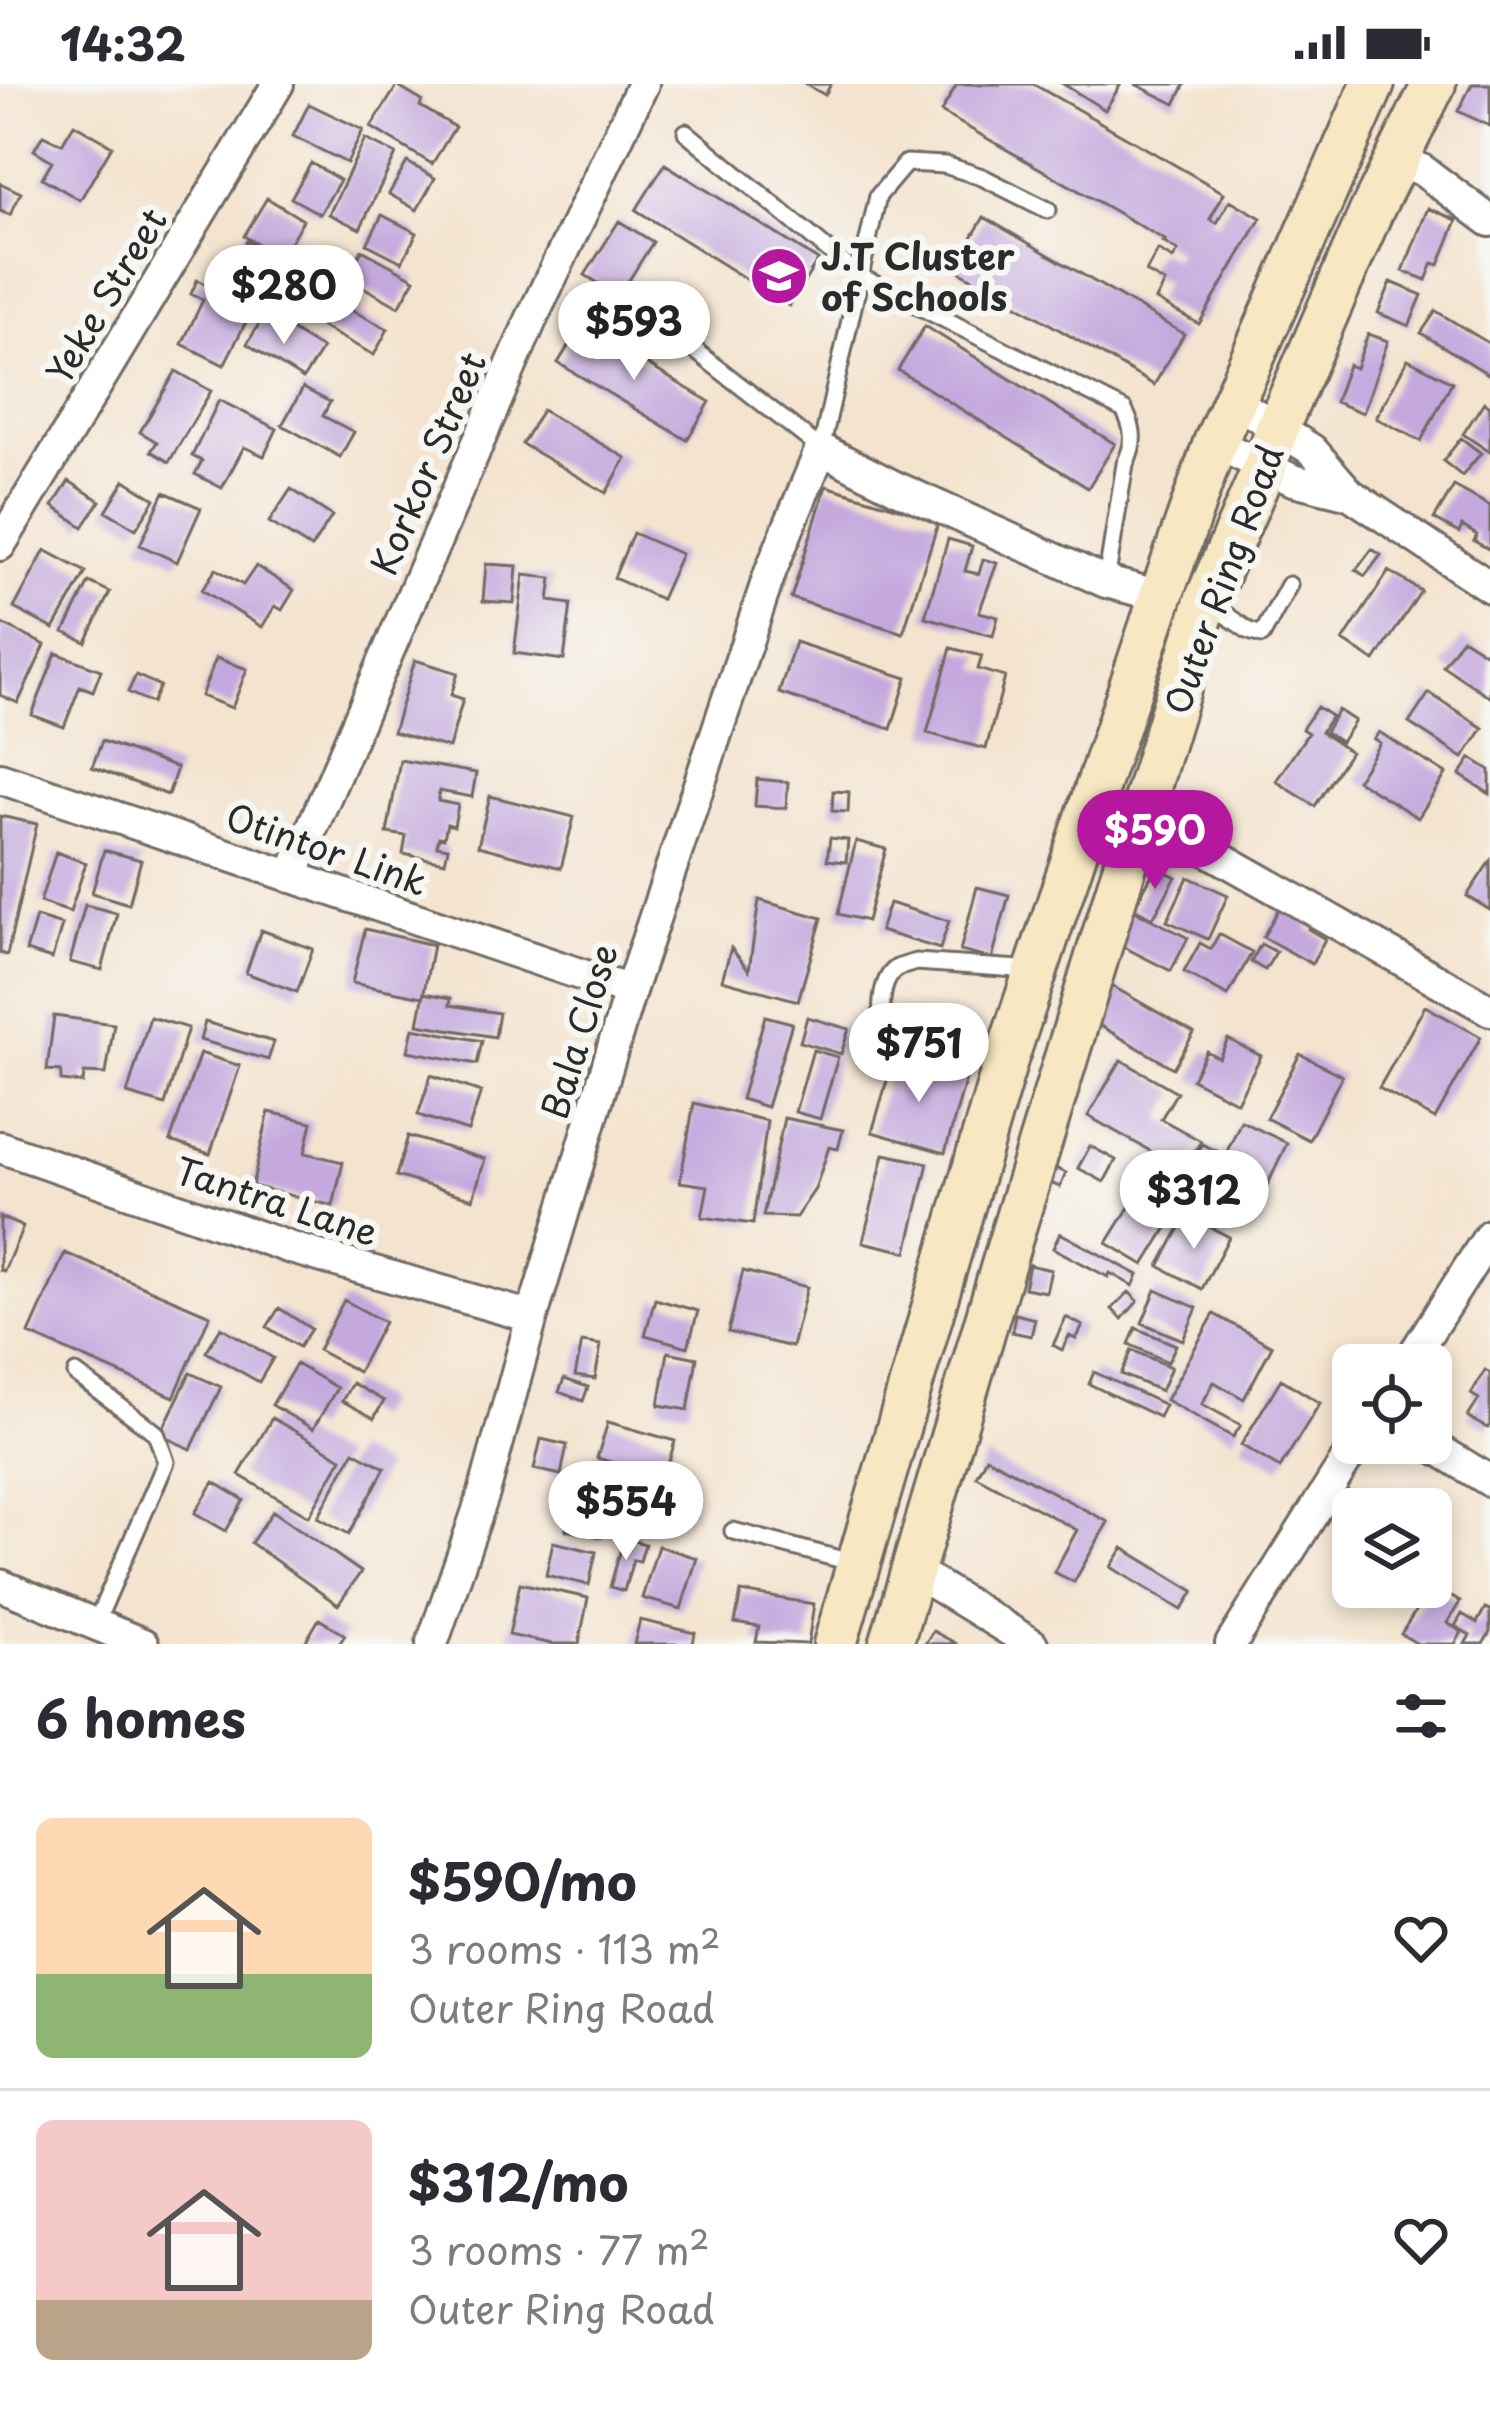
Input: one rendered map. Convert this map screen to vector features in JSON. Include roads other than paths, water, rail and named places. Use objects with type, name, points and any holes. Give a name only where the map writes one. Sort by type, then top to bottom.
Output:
[{"type":"main road","name":"Outer Ring Road","points":[[835,1644],[1006,1060],[1161,596],[1215,443],[1373,84]]},
{"type":"main road","name":"Outer Ring Road","points":[[890,1644],[1206,601],[1395,161],[1434,84]]},
{"type":"street","name":"Yeke Street","points":[[0,545],[278,84]]},
{"type":"street","name":"Korkor Street","points":[[291,877],[531,320],[643,84]]},
{"type":"street","points":[[1395,161],[1422,170],[1490,220]]},
{"type":"street","points":[[1234,401],[1293,481],[1350,494],[1490,587]]},
{"type":"street","points":[[1215,443],[1271,446]]},
{"type":"street","points":[[821,449],[1106,582],[1161,596]]},
{"type":"street","name":"Bala Close","points":[[431,1644],[484,1493],[630,991],[771,570],[821,449]]},
{"type":"street","name":"Otintor Link","points":[[0,778],[630,991]]},
{"type":"street","points":[[1142,813],[1490,1010]]},
{"type":"street","name":"Tantra Lane","points":[[0,1148],[291,1248],[532,1318]]},
{"type":"street","points":[[1420,1344],[1490,1235]]},
{"type":"street","points":[[1452,1458],[1490,1481]]},
{"type":"street","points":[[1231,1644],[1344,1464]]},
{"type":"street","points":[[911,1570],[1032,1644]]},
{"type":"street","points":[[0,1585],[143,1644]]},
{"type":"lane","points":[[686,132],[859,276],[1124,410],[1133,428],[1133,447],[1125,464],[1106,582]]},
{"type":"lane","points":[[640,307],[821,449],[878,196],[906,163],[963,171],[1048,210]]},
{"type":"lane","points":[[1206,601],[1262,635],[1289,585]]},
{"type":"lane","points":[[1006,1060],[889,1041],[880,1017],[887,979],[897,968],[916,962],[1036,970]]},
{"type":"lane","points":[[76,1374],[156,1433],[166,1462],[95,1624]]},
{"type":"lane","points":[[733,1531],[859,1565]]},
{"type":"place","name":"J.T Cluster of Schools","points":[[779,276]]}]
